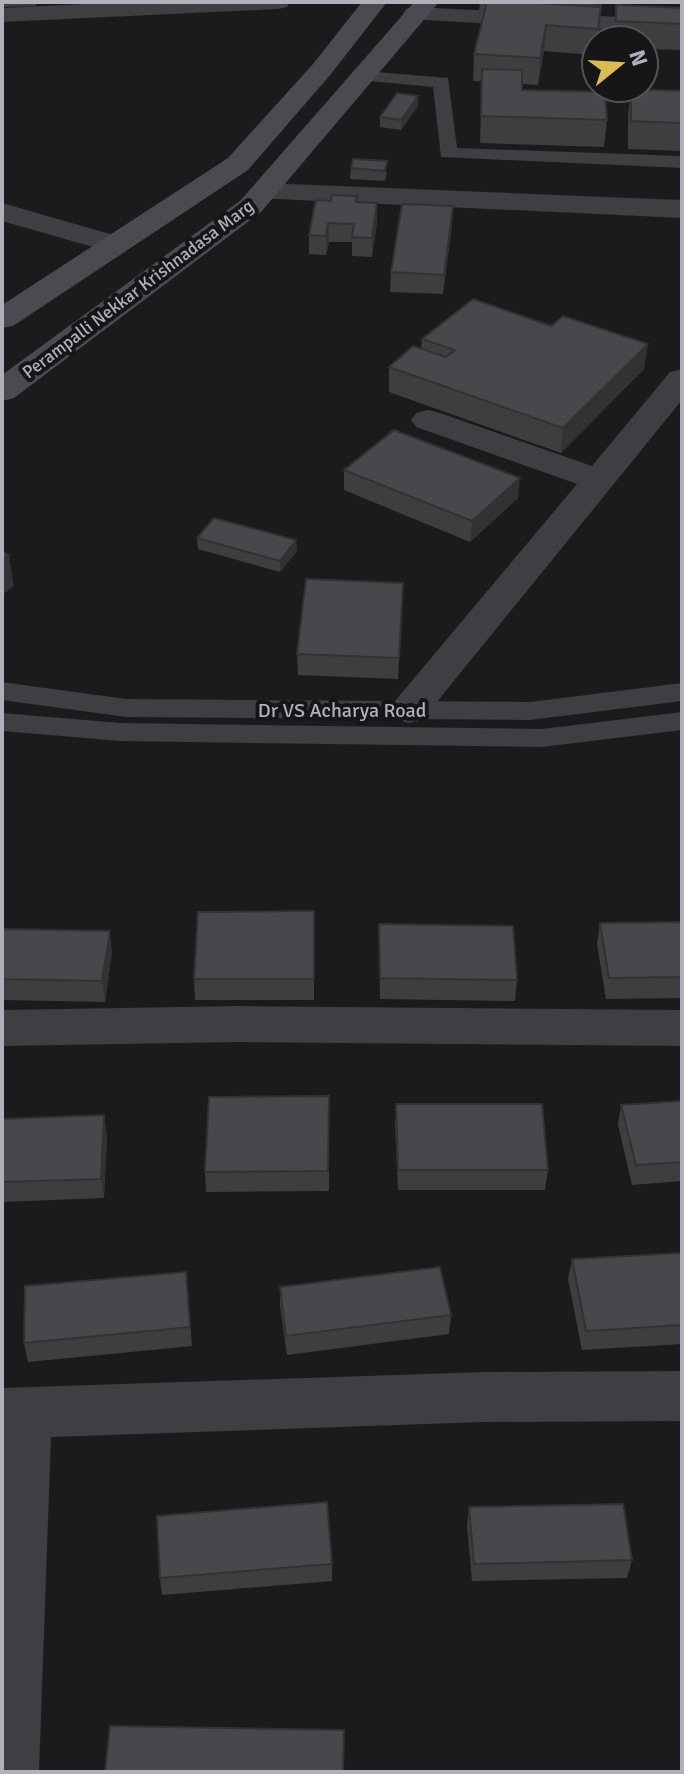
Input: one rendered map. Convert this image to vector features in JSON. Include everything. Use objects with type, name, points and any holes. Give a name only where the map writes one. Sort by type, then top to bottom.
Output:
[{"type":"main road","points":[[2,319],[238,164],[322,69],[375,2]]},
{"type":"main road","name":"Perampalli Nekkar Krishnadasa Marg","points":[[2,391],[251,206],[421,8]]},
{"type":"street","points":[[2,15],[278,2]]},
{"type":"street","points":[[421,8],[682,27]]},
{"type":"street","points":[[265,192],[682,209]]},
{"type":"street","points":[[2,212],[114,244]]},
{"type":"street","points":[[409,710],[682,379]]},
{"type":"street","points":[[428,420],[599,480]]},
{"type":"street","points":[[2,1028],[239,1024],[682,1028]]},
{"type":"street","points":[[7,1772],[13,1413],[484,1397],[682,1396]]},
{"type":"lane","points":[[364,76],[442,82],[448,153],[682,162]]},
{"type":"lane","name":"Dr VS Acharya Road","points":[[2,691],[126,708],[530,711],[682,692]]},
{"type":"lane","name":"Dr VS Acharya Road","points":[[2,722],[121,732],[542,738],[682,721]]},
{"type":"building","points":[[487,2],[601,7],[599,24],[580,24],[580,28],[546,25],[540,58],[474,54]]},
{"type":"building","points":[[616,5],[682,8],[682,24],[616,21]]},
{"type":"building","points":[[482,69],[522,70],[522,90],[580,91],[580,104],[606,104],[607,120],[481,116]]},
{"type":"building","points":[[660,90],[682,91],[682,123],[631,121],[631,104],[660,104]]},
{"type":"building","points":[[397,93],[418,96],[401,120],[380,117]]},
{"type":"building","points":[[353,159],[387,161],[385,171],[351,168]]},
{"type":"building","points":[[332,195],[357,196],[356,202],[377,203],[372,238],[352,237],[354,224],[328,223],[326,236],[309,235],[316,200],[331,201]]},
{"type":"building","points":[[402,204],[453,206],[444,275],[391,272]]},
{"type":"building","points":[[473,299],[551,326],[563,316],[648,344],[563,428],[389,367],[413,346],[446,357],[455,350],[422,339]]},
{"type":"building","points":[[394,430],[520,478],[472,521],[344,470]]},
{"type":"building","points":[[214,518],[296,540],[280,561],[197,538]]},
{"type":"building","points":[[306,579],[403,583],[399,658],[297,654]]},
{"type":"building","points":[[314,911],[314,979],[194,979],[198,912]]},
{"type":"building","points":[[682,922],[682,977],[609,978],[600,923]]},
{"type":"building","points":[[379,924],[513,926],[517,980],[380,978]]},
{"type":"building","points":[[2,929],[110,931],[102,981],[2,979]]},
{"type":"building","points":[[329,1096],[328,1171],[205,1172],[209,1097]]},
{"type":"building","points":[[682,1101],[682,1162],[636,1165],[621,1105]]},
{"type":"building","points":[[396,1104],[542,1104],[548,1170],[398,1170]]},
{"type":"building","points":[[104,1115],[101,1179],[2,1182],[2,1119]]},
{"type":"building","points":[[682,1253],[682,1325],[586,1331],[572,1259]]},
{"type":"building","points":[[440,1267],[451,1315],[286,1336],[280,1287]]},
{"type":"building","points":[[186,1272],[190,1327],[24,1343],[25,1286]]},
{"type":"building","points":[[327,1502],[332,1564],[160,1578],[157,1516]]},
{"type":"building","points":[[623,1504],[632,1560],[474,1564],[469,1507]]},
{"type":"building","points":[[110,1726],[344,1730],[343,1772],[105,1772]]}]
